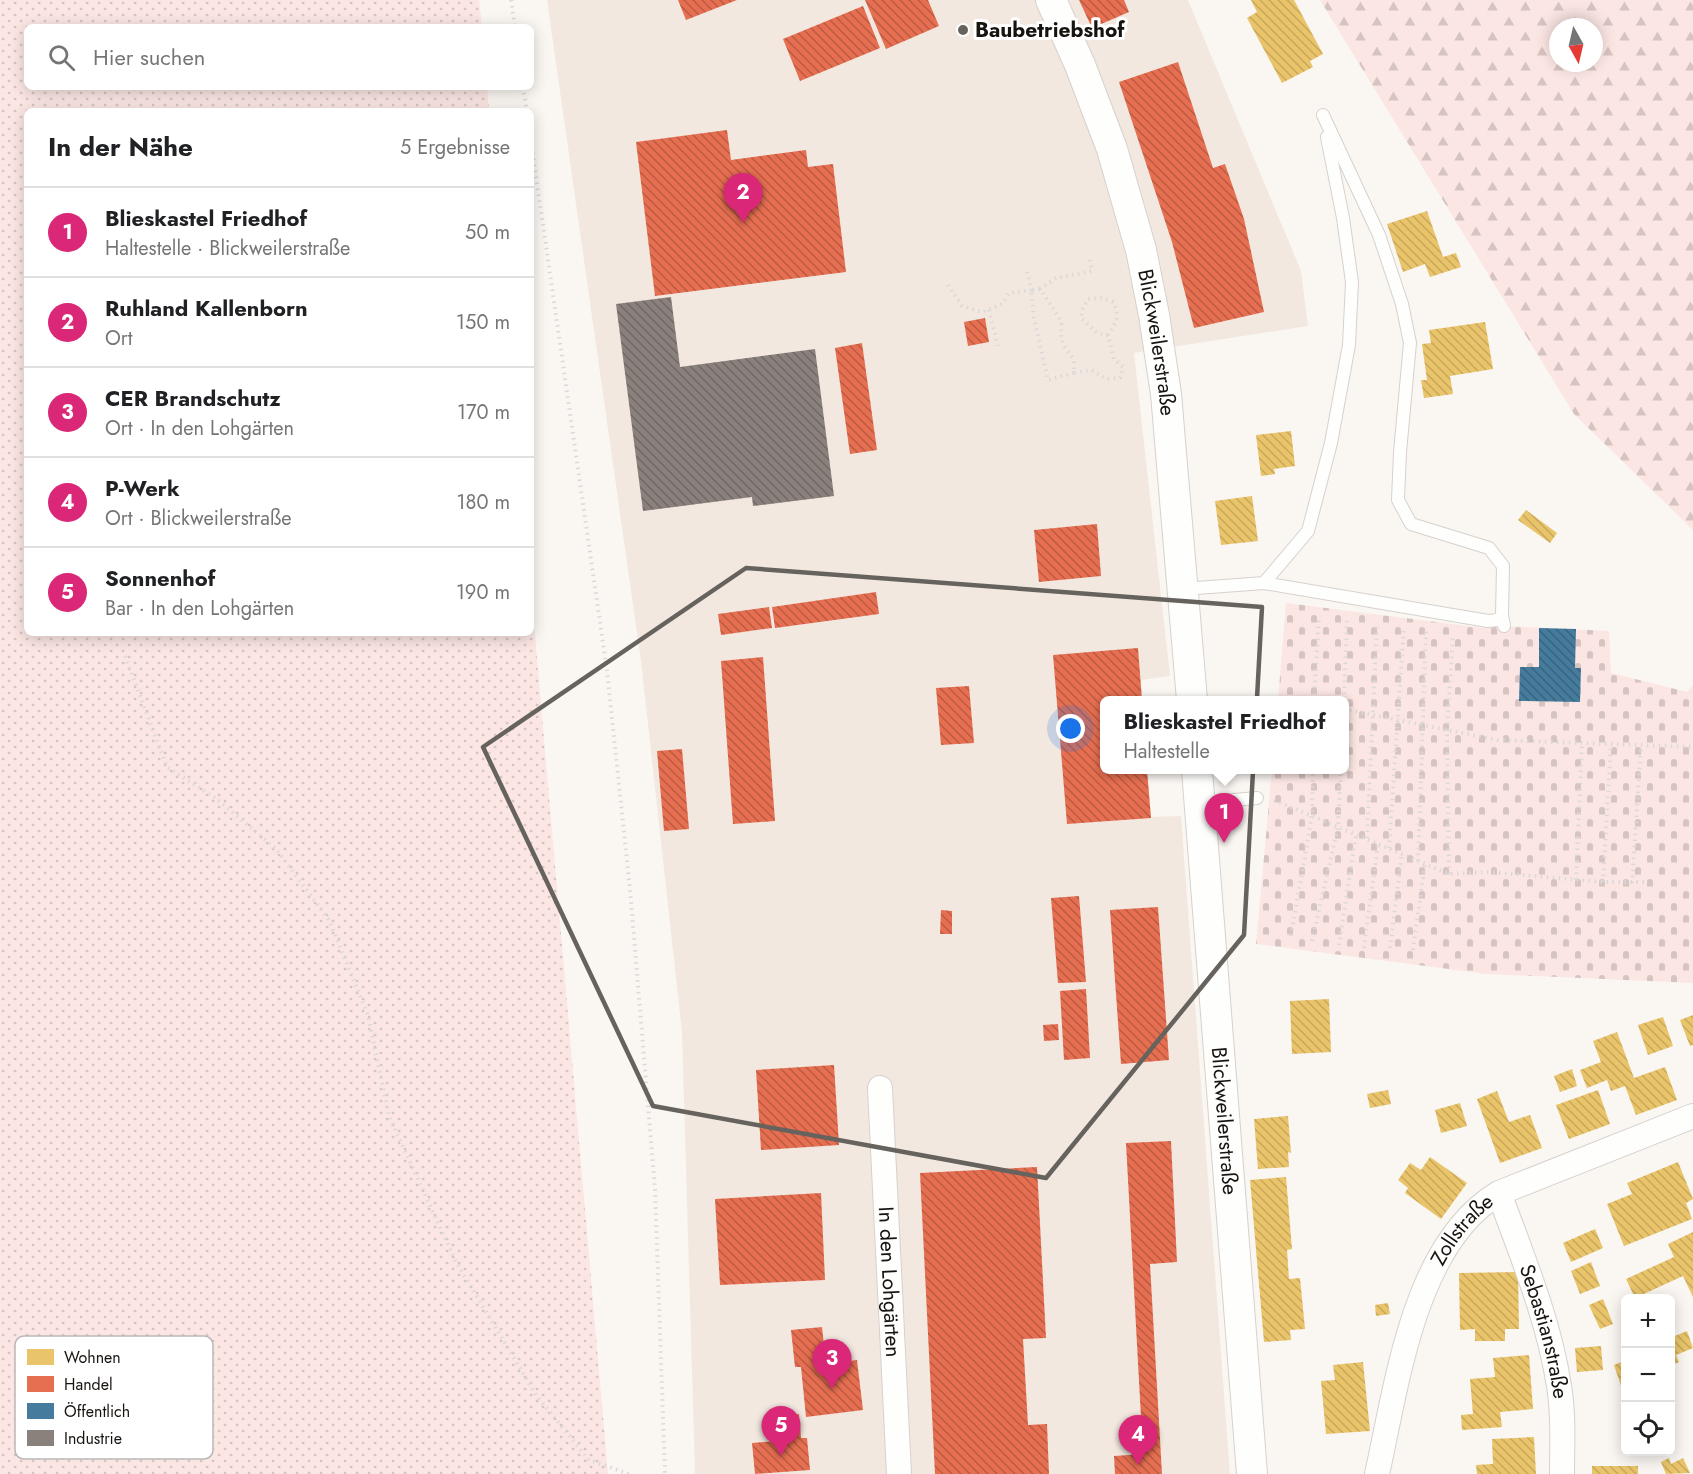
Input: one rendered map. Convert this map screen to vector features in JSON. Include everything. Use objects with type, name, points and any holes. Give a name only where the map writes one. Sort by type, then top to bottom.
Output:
[{"type":"street","name":"Blickweilerstraße","points":[[1051,0],[1080,64],[1112,149],[1141,250],[1166,394],[1192,696]]},
{"type":"street","name":"Blickweilerstraße","points":[[1197,774],[1252,1474]]},
{"type":"street","name":"In den Lohgärten","points":[[880,1088],[899,1474]]},
{"type":"street","name":"Zollstraße","points":[[1377,1474],[1416,1308],[1436,1266],[1467,1218],[1483,1203],[1499,1193],[1693,1116]]},
{"type":"street","name":"Sebastianstraße","points":[[1499,1193],[1543,1316],[1553,1355],[1560,1389],[1562,1474]]},
{"type":"lane","points":[[1183,589],[1264,583],[1488,621],[1503,621],[1503,566],[1488,548],[1411,524],[1398,500],[1410,344],[1402,304],[1379,235],[1323,116],[1343,218],[1352,282],[1349,345],[1331,443],[1308,531],[1264,583]]},
{"type":"lane","points":[[1200,803],[1264,798]]},
{"type":"path","points":[[511,0],[515,24]]},
{"type":"path","points":[[524,90],[526,108]]},
{"type":"path","points":[[534,162],[607,671],[630,889],[655,1189],[665,1474]]},
{"type":"path","points":[[948,285],[962,306],[982,312],[1002,304],[1009,293],[1040,289],[1056,278],[1092,271],[1090,260]]},
{"type":"path","points":[[1027,271],[1034,318],[1048,380],[1091,370],[1107,379],[1120,378],[1123,367],[1114,359],[1108,335],[1116,321],[1117,310],[1113,302],[1101,298],[1088,299],[1081,318],[1096,333],[1108,335]]},
{"type":"path","points":[[1040,289],[1045,292],[1052,310],[1062,322],[1060,334],[1065,349],[1074,359],[1074,373]]},
{"type":"path","points":[[988,310],[998,346]]},
{"type":"path","points":[[1314,696],[1319,616]]},
{"type":"path","points":[[1344,696],[1347,621]]},
{"type":"path","points":[[1366,838],[1377,624]]},
{"type":"path","points":[[1389,848],[1404,626]]},
{"type":"path","points":[[1418,861],[1426,629]]},
{"type":"path","points":[[1449,874],[1448,730],[1453,634]]},
{"type":"path","points":[[125,656],[167,767],[217,799],[276,849],[329,920],[368,1015],[389,1116],[455,1260],[536,1395],[589,1460],[629,1474]]},
{"type":"path","points":[[1349,711],[1497,740],[1693,747]]},
{"type":"path","points":[[1576,880],[1582,743]]},
{"type":"path","points":[[1603,882],[1611,744]]},
{"type":"path","points":[[1632,883],[1641,746]]},
{"type":"path","points":[[1290,936],[1312,815],[1313,774]]},
{"type":"path","points":[[1312,941],[1338,827],[1341,774]]},
{"type":"path","points":[[1264,798],[1312,815],[1449,874],[1489,872],[1603,882],[1648,882]]},
{"type":"path","points":[[1339,945],[1356,834]]},
{"type":"path","points":[[1364,948],[1378,844]]},
{"type":"path","points":[[1390,948],[1402,854]]},
{"type":"path","points":[[1413,950],[1425,863]]},
{"type":"highlighted area","points":[[746,568],[1262,607],[1244,935],[1046,1178],[653,1106],[483,747]]},
{"type":"shaded area","points":[[547,0],[1188,0],[1301,271],[1308,326],[1134,353],[1170,676],[1141,680],[1142,696],[1100,696],[1100,774],[1147,774],[1151,817],[1181,816],[1230,1474],[695,1474],[682,1032],[641,661]]},
{"type":"green space","points":[[0,0],[479,0],[482,24],[24,24],[24,90],[487,90],[489,108],[24,108],[24,636],[534,636],[534,624],[608,1474],[0,1474]]},
{"type":"green space","points":[[1320,0],[1693,0],[1693,530],[1574,414]]},
{"type":"green space","points":[[1286,603],[1484,628],[1504,626],[1609,631],[1611,673],[1687,692],[1693,685],[1693,983],[1487,974],[1256,944],[1272,774],[1349,774],[1349,696],[1278,696]]},
{"type":"building: Wohnen","points":[[1251,0],[1294,0],[1323,54],[1310,61],[1313,67],[1282,83],[1247,18],[1257,12]]},
{"type":"building: Wohnen","points":[[1427,211],[1443,257],[1456,253],[1461,267],[1430,277],[1425,264],[1403,272],[1387,224]]},
{"type":"building: Wohnen","points":[[1485,322],[1493,369],[1450,376],[1453,394],[1424,398],[1421,380],[1427,380],[1422,344],[1431,343],[1429,330]]},
{"type":"building: Wohnen","points":[[1291,431],[1295,466],[1274,469],[1275,474],[1261,476],[1256,435]]},
{"type":"building: Wohnen","points":[[1252,496],[1258,541],[1221,545],[1215,501]]},
{"type":"building: Wohnen","points":[[1526,510],[1557,533],[1550,543],[1518,520]]},
{"type":"building: Wohnen","points":[[1329,999],[1331,1052],[1292,1054],[1290,1001]]},
{"type":"building: Wohnen","points":[[1693,1015],[1693,1045],[1690,1046],[1680,1020]]},
{"type":"building: Wohnen","points":[[1663,1017],[1673,1046],[1648,1055],[1638,1025]]},
{"type":"building: Wohnen","points":[[1617,1032],[1634,1078],[1665,1067],[1677,1100],[1636,1115],[1625,1086],[1611,1091],[1607,1080],[1587,1088],[1580,1070],[1601,1062],[1593,1041]]},
{"type":"building: Wohnen","points":[[1572,1069],[1577,1086],[1560,1092],[1554,1076]]},
{"type":"building: Wohnen","points":[[1388,1090],[1391,1104],[1370,1108],[1367,1094]]},
{"type":"building: Wohnen","points":[[1598,1090],[1610,1124],[1569,1139],[1556,1105]]},
{"type":"building: Wohnen","points":[[1497,1091],[1509,1122],[1530,1115],[1542,1148],[1500,1163],[1477,1099]]},
{"type":"building: Wohnen","points":[[1460,1103],[1467,1126],[1441,1133],[1435,1110]]},
{"type":"building: Wohnen","points":[[1288,1116],[1291,1153],[1288,1152],[1289,1167],[1258,1169],[1254,1119]]},
{"type":"building: Wohnen","points":[[1430,1157],[1467,1183],[1441,1219],[1405,1193],[1408,1188],[1398,1180],[1410,1163],[1421,1170]]},
{"type":"building: Wohnen","points":[[1678,1162],[1693,1199],[1686,1203],[1692,1219],[1624,1246],[1607,1204],[1632,1194],[1627,1183]]},
{"type":"building: Wohnen","points":[[1286,1177],[1292,1249],[1287,1250],[1289,1279],[1300,1278],[1305,1329],[1290,1330],[1291,1340],[1264,1342],[1250,1180]]},
{"type":"building: Wohnen","points":[[1595,1229],[1603,1248],[1571,1262],[1563,1243]]},
{"type":"building: Wohnen","points":[[1693,1232],[1693,1297],[1683,1276],[1644,1294],[1633,1294],[1626,1279],[1674,1257],[1668,1244]]},
{"type":"building: Wohnen","points":[[1591,1262],[1600,1286],[1580,1294],[1571,1271]]},
{"type":"building: Wohnen","points":[[1518,1272],[1519,1329],[1505,1329],[1505,1341],[1475,1341],[1475,1329],[1460,1330],[1459,1273]]},
{"type":"building: Wohnen","points":[[1603,1299],[1613,1324],[1600,1329],[1589,1305]]},
{"type":"building: Wohnen","points":[[1388,1303],[1390,1314],[1376,1316],[1375,1305]]},
{"type":"building: Wohnen","points":[[1687,1331],[1693,1348],[1676,1355],[1679,1362],[1675,1364],[1675,1348],[1675,1336]]},
{"type":"building: Wohnen","points":[[1601,1346],[1603,1370],[1577,1372],[1575,1348]]},
{"type":"building: Wohnen","points":[[1529,1355],[1533,1409],[1500,1412],[1502,1427],[1462,1430],[1461,1415],[1473,1414],[1470,1379],[1495,1377],[1493,1358]]},
{"type":"building: Wohnen","points":[[1363,1362],[1370,1431],[1326,1434],[1321,1381],[1335,1380],[1333,1365]]},
{"type":"building: Wohnen","points":[[1621,1362],[1621,1386],[1614,1365]]},
{"type":"building: Wohnen","points":[[1534,1437],[1536,1474],[1477,1474],[1476,1465],[1493,1464],[1492,1439]]},
{"type":"building: Wohnen","points":[[1669,1458],[1671,1464],[1683,1458],[1690,1473],[1666,1474],[1661,1462]]},
{"type":"building: Wohnen","points":[[1592,1466],[1638,1466],[1638,1474],[1592,1474]]},
{"type":"building: Handel","points":[[678,0],[737,0],[686,20]]},
{"type":"building: Handel","points":[[865,0],[928,0],[939,26],[886,49]]},
{"type":"building: Handel","points":[[1079,0],[1124,0],[1129,12],[1092,28]]},
{"type":"building: Handel","points":[[863,6],[880,48],[800,81],[783,39]]},
{"type":"building: Handel","points":[[1178,62],[1213,168],[1225,164],[1244,219],[1264,312],[1194,328],[1172,242],[1119,82]]},
{"type":"building: Handel","points":[[727,130],[731,160],[806,150],[808,167],[833,164],[846,272],[655,296],[636,142]]},
{"type":"building: Handel","points":[[985,318],[989,342],[968,346],[964,322]]},
{"type":"building: Handel","points":[[862,343],[877,450],[850,454],[835,348]]},
{"type":"building: Handel","points":[[1097,524],[1101,576],[1039,582],[1034,530]]},
{"type":"building: Handel","points":[[876,592],[879,614],[775,628],[772,607]]},
{"type":"building: Handel","points":[[769,607],[772,628],[721,635],[718,614]]},
{"type":"building: Handel","points":[[1138,648],[1142,696],[1100,696],[1100,774],[1147,774],[1151,818],[1067,824],[1053,655]]},
{"type":"building: Handel","points":[[763,657],[775,821],[733,824],[721,661]]},
{"type":"building: Handel","points":[[969,686],[974,743],[941,745],[936,688]]},
{"type":"building: Handel","points":[[682,749],[689,829],[664,831],[657,751]]},
{"type":"building: Handel","points":[[1079,896],[1086,982],[1058,983],[1051,898]]},
{"type":"building: Handel","points":[[1158,907],[1169,1060],[1121,1064],[1110,910]]},
{"type":"building: Handel","points":[[941,910],[952,911],[952,934],[940,934]]},
{"type":"building: Handel","points":[[1086,989],[1090,1058],[1064,1060],[1060,991]]},
{"type":"building: Handel","points":[[1058,1024],[1059,1040],[1044,1041],[1043,1025]]},
{"type":"building: Handel","points":[[834,1065],[839,1145],[761,1150],[756,1070]]},
{"type":"building: Handel","points":[[1171,1141],[1177,1262],[1150,1264],[1162,1474],[1115,1474],[1114,1456],[1143,1454],[1126,1143]]},
{"type":"building: Handel","points":[[1037,1167],[1046,1338],[1023,1339],[1028,1425],[1047,1424],[1049,1474],[935,1474],[920,1173]]},
{"type":"building: Handel","points":[[821,1193],[825,1280],[720,1285],[715,1199]]},
{"type":"building: Handel","points":[[822,1327],[826,1364],[857,1360],[863,1410],[806,1417],[801,1367],[795,1367],[791,1330]]},
{"type":"building: Handel","points":[[799,1414],[801,1438],[807,1438],[810,1470],[755,1474],[752,1443],[775,1441],[773,1417]]},
{"type":"building: Öffentlich","points":[[1539,628],[1576,629],[1575,668],[1581,668],[1580,702],[1519,701],[1520,667],[1539,667]]},
{"type":"building: Industrie","points":[[671,297],[680,367],[815,349],[834,496],[753,506],[752,497],[643,511],[616,304]]},
{"type":"place","name":"Baubetriebshof","points":[[963,30]]},
{"type":"place","name":"Ruhland Kallenborn","points":[[743,223]]},
{"type":"place","name":"Blieskastel Friedhof","points":[[1224,843]]},
{"type":"place","name":"CER Brandschutz","points":[[832,1389]]},
{"type":"place","name":"Sonnenhof","points":[[781,1456]]},
{"type":"place","name":"P-Werk","points":[[1138,1465]]}]
